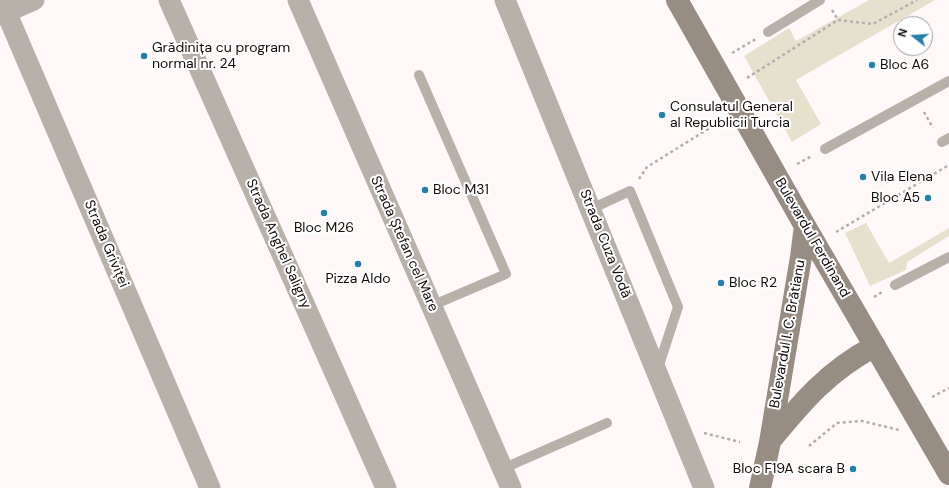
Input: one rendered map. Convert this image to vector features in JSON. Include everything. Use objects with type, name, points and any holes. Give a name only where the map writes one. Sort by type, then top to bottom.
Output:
[{"type":"main road","name":"Bulevardul Ferdinand","points":[[677,0],[805,226],[949,474]]},
{"type":"main road","name":"Bulevardul I. C. Brătianu","points":[[760,488],[770,442],[805,226]]},
{"type":"main road","name":"Bulevardul I. C. Brătianu","points":[[770,442],[806,397],[829,376],[858,355],[875,346]]},
{"type":"street","points":[[3,9],[34,0]]},
{"type":"street","name":"Strada Anghel Saligny","points":[[170,0],[386,488]]},
{"type":"street","name":"Strada Ștefan cel Mare","points":[[298,0],[511,488]]},
{"type":"street","name":"Strada Cuza Vodă","points":[[505,0],[704,488]]},
{"type":"street","name":"Strada Griviței","points":[[3,9],[210,488]]},
{"type":"lane","points":[[768,32],[820,0]]},
{"type":"lane","points":[[420,75],[506,274],[431,306]]},
{"type":"lane","points":[[825,149],[949,81]]},
{"type":"lane","points":[[591,209],[630,191],[678,307],[656,372]]},
{"type":"lane","points":[[895,285],[949,257]]},
{"type":"lane","points":[[502,468],[607,423]]},
{"type":"path","points":[[747,78],[838,20],[873,24],[917,0]]},
{"type":"path","points":[[732,53],[768,32]]},
{"type":"path","points":[[916,99],[945,140]]},
{"type":"path","points":[[630,191],[647,167],[722,121]]},
{"type":"path","points":[[836,232],[949,165]]},
{"type":"path","points":[[932,397],[949,388]]},
{"type":"path","points":[[809,446],[837,423],[862,420],[901,431]]},
{"type":"path","points":[[679,426],[740,442]]},
{"type":"shaded area","points":[[869,0],[935,0],[907,16],[893,16],[893,24],[796,80],[821,124],[792,142],[744,56],[789,28],[796,41]]},
{"type":"shaded area","points":[[866,223],[889,263],[949,228],[949,236],[907,262],[906,270],[870,286],[845,233]]},
{"type":"place","name":"Grădinița cu program normal nr. 24","points":[[144,56]]},
{"type":"place","name":"Bloc A6","points":[[872,65]]},
{"type":"place","name":"Consulatul General al Republicii Turcia","points":[[662,115]]},
{"type":"place","name":"Vila Elena","points":[[863,177]]},
{"type":"place","name":"Bloc M31","points":[[425,190]]},
{"type":"place","name":"Bloc A5","points":[[928,198]]},
{"type":"place","name":"Bloc M26","points":[[324,213]]},
{"type":"place","name":"Pizza Aldo","points":[[358,264]]},
{"type":"place","name":"Bloc R2","points":[[721,283]]},
{"type":"place","name":"Bloc F19A scara B","points":[[853,469]]}]
